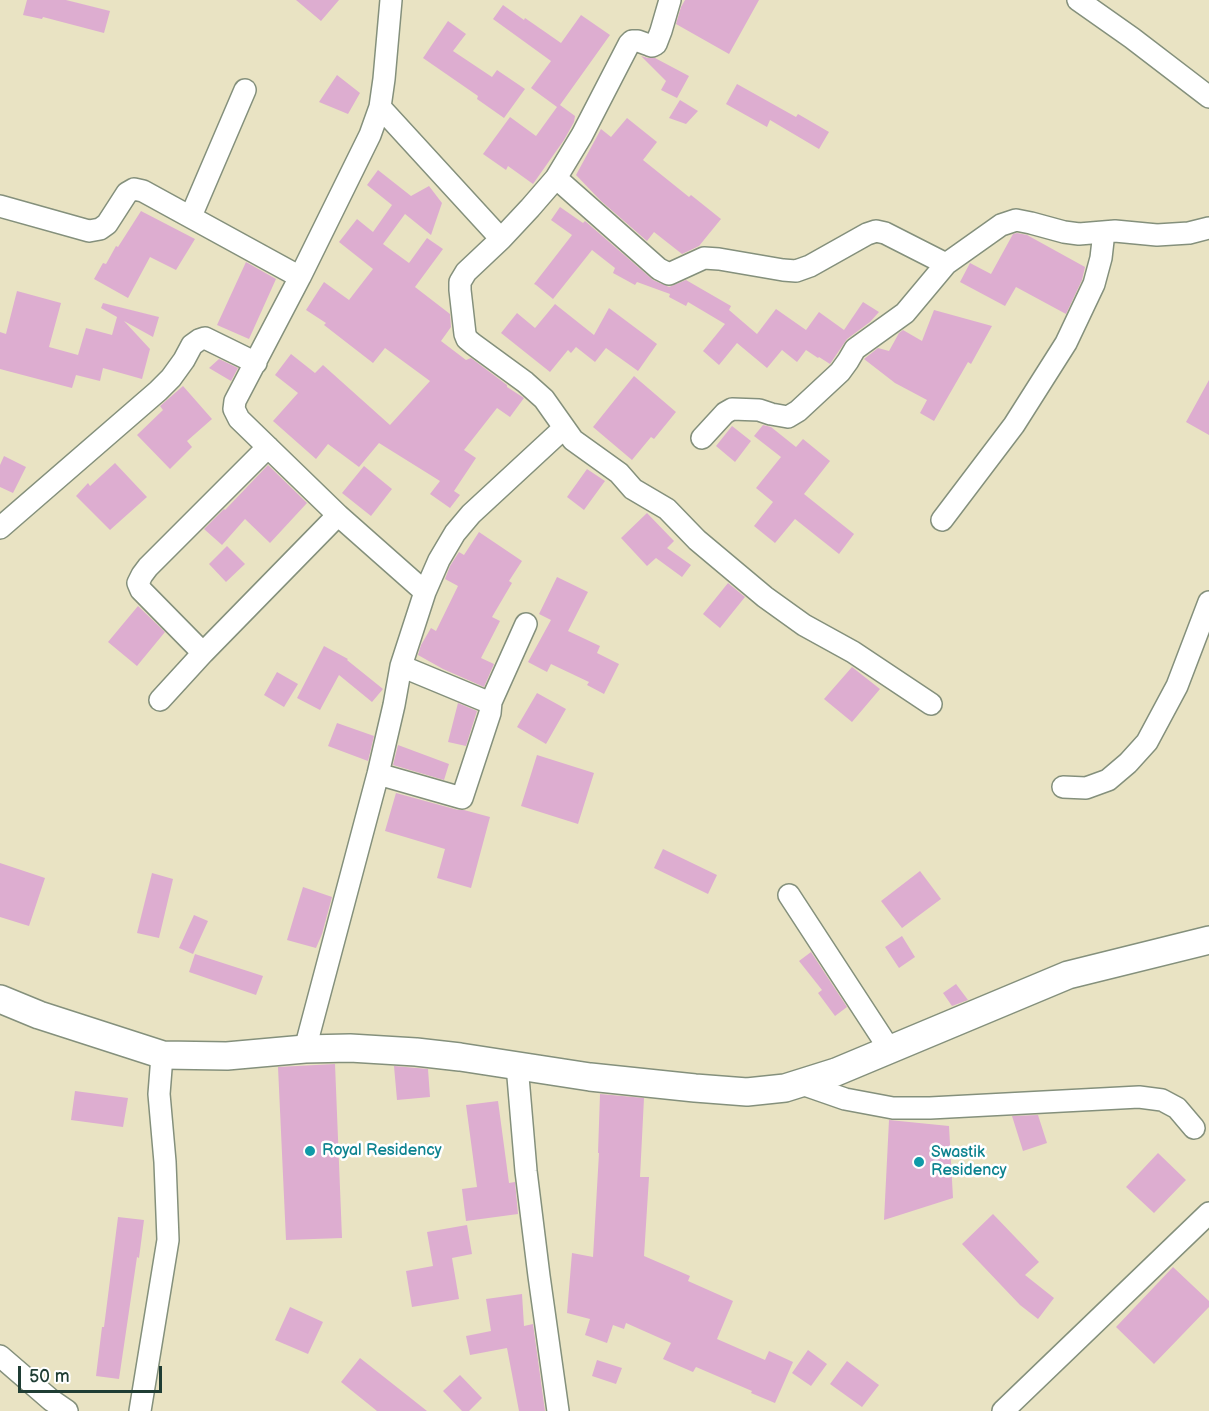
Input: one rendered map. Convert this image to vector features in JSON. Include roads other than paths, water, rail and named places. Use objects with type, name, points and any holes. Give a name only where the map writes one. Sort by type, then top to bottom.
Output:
[{"type":"street","points":[[390,0],[380,107],[370,135],[300,277],[235,401],[234,409],[239,419],[338,515],[425,592]]},
{"type":"street","points":[[670,0],[656,44],[652,46],[638,41],[632,41],[629,44],[582,135],[556,178],[530,208],[466,272],[460,282],[465,334],[473,344],[525,382],[544,399],[573,440],[619,473],[633,489],[667,509],[697,540],[779,608],[804,625],[853,652],[931,704]]},
{"type":"street","points":[[1078,0],[1209,97]]},
{"type":"street","points":[[191,216],[245,90]]},
{"type":"street","points":[[380,107],[501,238]]},
{"type":"street","points":[[556,178],[659,269],[669,274],[704,258],[796,271],[876,231],[885,233],[946,264]]},
{"type":"street","points":[[0,206],[89,231],[100,229],[107,224],[127,193],[134,189],[143,191],[300,277]]},
{"type":"street","points":[[702,438],[724,413],[732,410],[759,410],[788,417],[798,411],[840,372],[855,349],[905,313],[946,264],[1001,225],[1016,220],[1079,234],[1134,232],[1157,235],[1189,233],[1209,228]]},
{"type":"street","points":[[942,520],[1014,425],[1066,343],[1094,284],[1101,258],[1104,232]]},
{"type":"street","points":[[0,528],[158,391],[171,378],[192,345],[199,340],[205,338],[256,363]]},
{"type":"street","points":[[305,1049],[378,774],[401,666],[425,592],[439,560],[455,533],[471,514],[564,428]]},
{"type":"street","points":[[203,653],[141,591],[138,583],[148,567],[268,447]]},
{"type":"street","points":[[160,700],[338,515]]},
{"type":"street","points":[[1063,787],[1086,788],[1108,780],[1128,764],[1147,742],[1177,686],[1209,602]]},
{"type":"street","points":[[378,774],[462,798],[490,713],[491,702],[526,624]]},
{"type":"street","points":[[401,666],[483,700]]},
{"type":"street","points":[[789,895],[890,1050]]},
{"type":"street","points":[[0,999],[49,1018],[163,1055],[227,1056],[305,1049],[350,1048],[416,1052],[590,1077],[747,1092],[785,1088],[836,1072],[1068,975],[1209,940]]},
{"type":"street","points":[[140,1411],[168,1240],[165,1162],[159,1094],[163,1055]]},
{"type":"street","points":[[517,1065],[528,1183],[558,1411]]},
{"type":"street","points":[[799,1083],[845,1099],[893,1108],[1128,1098],[1162,1100],[1177,1108],[1194,1128]]},
{"type":"street","points":[[1003,1411],[1209,1214]]},
{"type":"street","points":[[0,1356],[67,1411]]},
{"type":"place","name":"Royal Residency","points":[[310,1151]]},
{"type":"place","name":"Swastik Residency","points":[[919,1162]]}]
